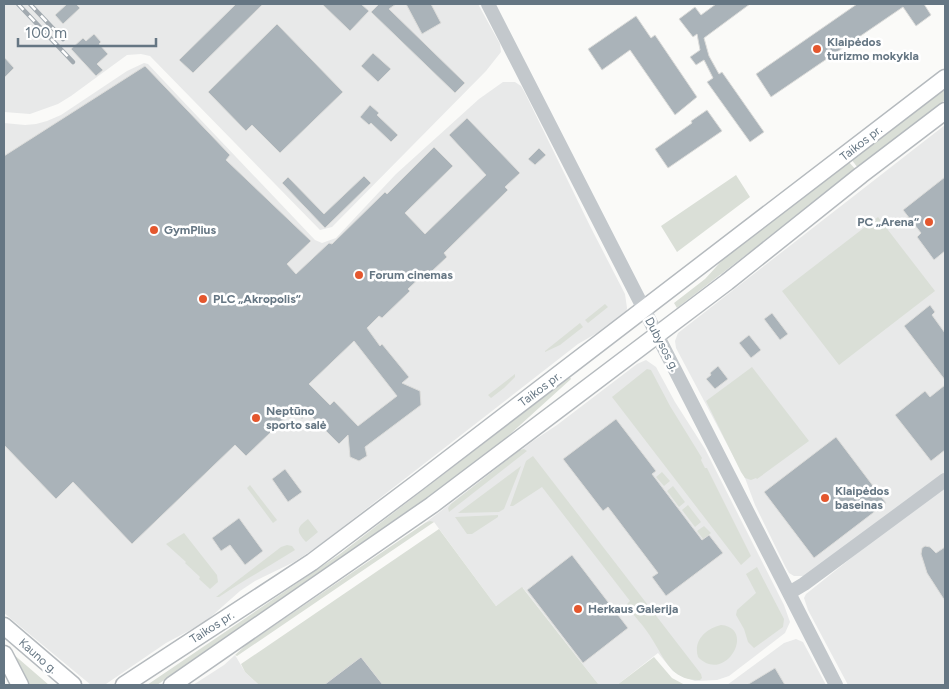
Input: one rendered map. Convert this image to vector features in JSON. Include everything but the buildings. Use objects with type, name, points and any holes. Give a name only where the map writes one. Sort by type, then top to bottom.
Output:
[{"type":"main road","name":"Taikos pr.","points":[[124,685],[312,562],[945,78]]},
{"type":"main road","name":"Taikos pr.","points":[[172,685],[432,505],[748,265],[945,111]]},
{"type":"main road","name":"Kauno g.","points":[[4,626],[73,685]]},
{"type":"main road","points":[[4,654],[20,685]]},
{"type":"street","name":"Dubysos g.","points":[[488,4],[836,685]]},
{"type":"street","points":[[789,593],[804,584],[945,480]]},
{"type":"shaded area","points":[[4,4],[478,4],[500,44],[501,52],[486,71],[332,227],[320,230],[150,56],[141,54],[127,55],[58,104],[30,114],[4,112]]},
{"type":"shaded area","points":[[144,63],[148,64],[315,240],[322,243],[336,238],[396,174],[479,99],[503,82],[515,82],[521,86],[525,93],[625,294],[627,308],[626,314],[578,344],[317,547],[294,562],[255,581],[240,591],[205,622],[166,643],[106,684],[91,685],[4,613],[4,123],[36,124],[61,115],[127,71]]},
{"type":"shaded area","points":[[945,87],[945,100],[858,168],[851,159]]},
{"type":"shaded area","points":[[945,125],[945,475],[805,576],[794,576],[789,573],[785,566],[755,505],[745,478],[676,348],[675,341],[678,333]]},
{"type":"shaded area","points":[[848,161],[856,170],[677,308],[674,303],[705,279],[727,255]]},
{"type":"shaded area","points":[[736,175],[750,197],[677,252],[661,226]]},
{"type":"shaded area","points":[[878,217],[935,291],[839,365],[782,291]]},
{"type":"shaded area","points":[[605,304],[608,307],[588,323],[585,320]]},
{"type":"shaded area","points":[[580,323],[583,327],[560,345],[545,352],[545,351]]},
{"type":"shaded area","points":[[646,360],[656,367],[675,402],[705,449],[784,605],[790,622],[785,633],[729,676],[717,680],[695,681],[683,677],[673,671],[658,653],[617,685],[599,685],[523,588],[496,606],[434,522],[425,523],[637,364]]},
{"type":"shaded area","points":[[752,367],[809,441],[757,479],[751,480],[745,478],[741,472],[706,401]]},
{"type":"shaded area","points":[[647,369],[651,370],[670,406],[702,458],[701,460],[705,468],[707,468],[751,556],[741,565],[612,397]]},
{"type":"shaded area","points":[[515,374],[515,377],[504,388],[491,398],[488,395]]},
{"type":"shaded area","points":[[570,377],[571,379],[486,456],[428,500],[157,685],[147,685],[340,554]]},
{"type":"shaded area","points":[[524,449],[527,451],[449,512],[448,508],[451,504],[520,450]]},
{"type":"shaded area","points":[[533,456],[701,674],[702,678],[700,680],[682,677],[675,673],[665,661],[649,635],[626,605],[630,601],[542,487],[513,506],[510,506],[526,461]]},
{"type":"shaded area","points":[[521,466],[504,509],[499,512],[458,513]]},
{"type":"shaded area","points":[[662,472],[670,481],[664,486],[656,477]]},
{"type":"shaded area","points":[[250,485],[277,520],[273,523],[247,488]]},
{"type":"shaded area","points":[[673,486],[685,502],[679,507],[667,491]]},
{"type":"shaded area","points":[[945,487],[945,685],[848,685],[808,610],[804,598],[806,594],[870,543]]},
{"type":"shaded area","points":[[688,505],[701,522],[695,527],[682,510]]},
{"type":"shaded area","points":[[498,515],[498,517],[472,534],[467,534],[455,517]]},
{"type":"shaded area","points":[[308,519],[318,532],[306,542],[300,535],[299,527]]},
{"type":"shaded area","points":[[430,521],[434,522],[237,656],[235,655],[247,644]]},
{"type":"shaded area","points":[[704,526],[711,533],[703,539],[697,531]]},
{"type":"shaded area","points":[[439,529],[496,606],[522,587],[599,685],[383,685],[361,657],[327,685],[259,685],[245,672],[241,664]]},
{"type":"shaded area","points":[[184,533],[217,575],[218,582],[210,589],[199,579],[200,577],[186,562],[166,544]]},
{"type":"shaded area","points":[[292,546],[295,550],[219,597],[216,597],[281,547]]},
{"type":"shaded area","points":[[757,567],[784,619],[783,627],[754,648],[748,642],[744,629],[736,615],[737,610],[756,593],[746,574]]},
{"type":"shaded area","points":[[721,625],[731,628],[736,635],[737,644],[727,660],[718,664],[708,664],[698,657],[697,646],[705,633]]},
{"type":"shaded area","points":[[796,639],[803,642],[826,685],[727,685],[784,643]]},
{"type":"shaded area","points":[[5,647],[49,685],[28,685]]},
{"type":"shaded area","points":[[235,655],[245,672],[259,685],[193,685],[224,665]]},
{"type":"shaded area","points":[[654,657],[672,678],[685,685],[617,685]]},
{"type":"railway","points":[[18,4],[73,62]]},
{"type":"railway","points":[[30,4],[63,39]]},
{"type":"place","name":"Klaipėdos turizmo mokykla","points":[[817,49]]},
{"type":"place","name":"PC „Arena“","points":[[929,222]]},
{"type":"place","name":"GymPlius","points":[[154,230]]},
{"type":"place","name":"Forum cinemas","points":[[359,275]]},
{"type":"place","name":"PLC „Akropolis“","points":[[203,299]]},
{"type":"place","name":"Neptūno sporto salė","points":[[256,418]]},
{"type":"place","name":"Klaipėdos baseinas","points":[[825,498]]},
{"type":"place","name":"Herkaus Galerija","points":[[578,609]]}]
